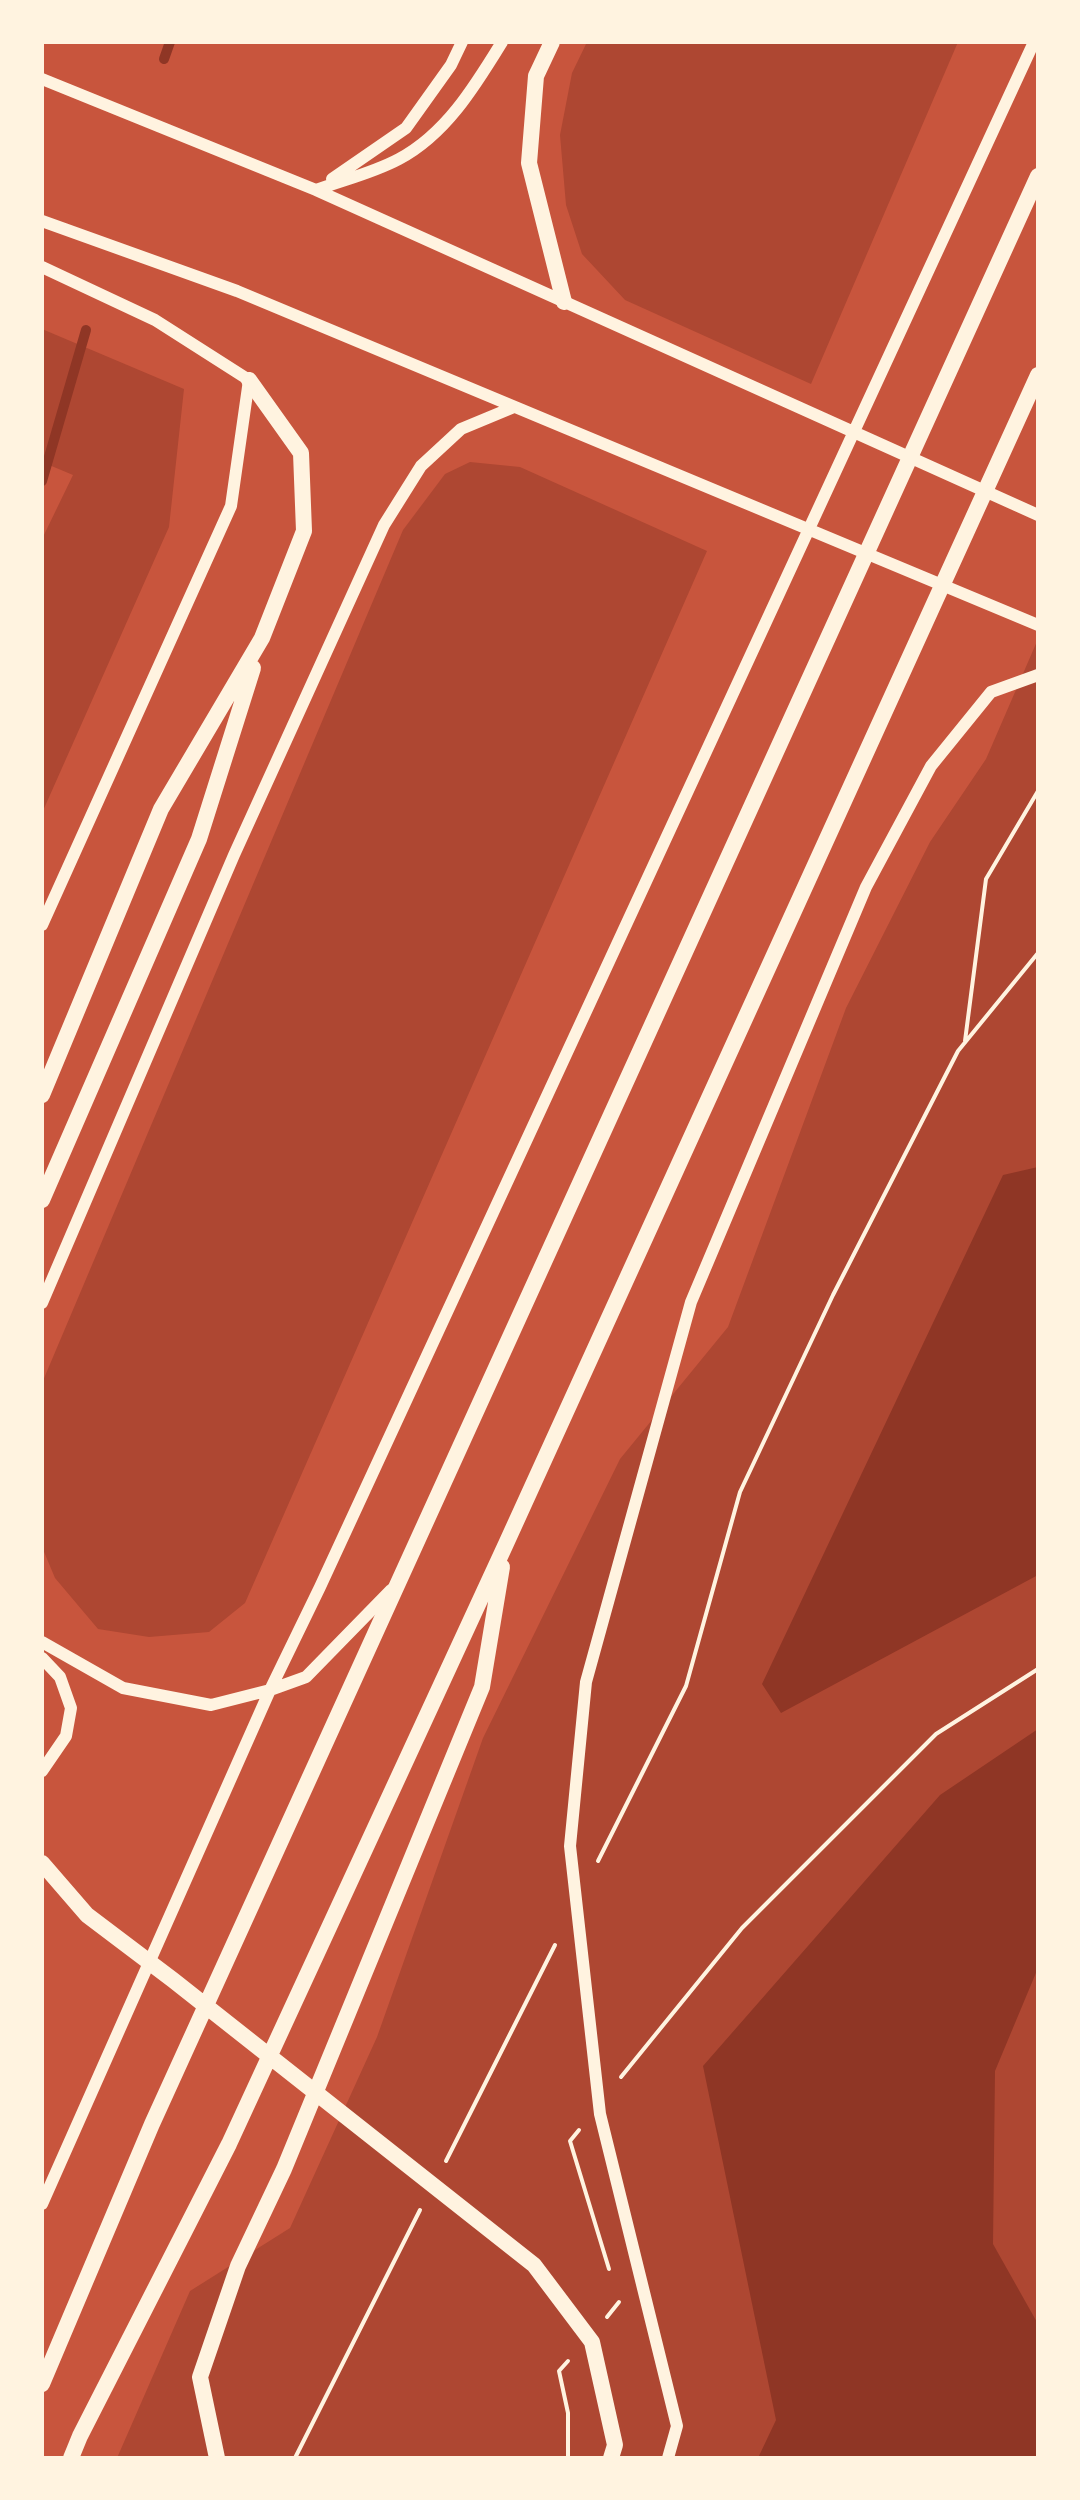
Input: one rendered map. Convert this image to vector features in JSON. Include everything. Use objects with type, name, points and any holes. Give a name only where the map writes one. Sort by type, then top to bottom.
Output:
[{"type":"highway","points":[[552,42],[536,76],[529,162],[564,302]]},
{"type":"highway","points":[[42,2384],[152,2124],[1038,176]]},
{"type":"highway","points":[[71,2458],[80,2436],[229,2144],[505,1546],[1038,375]]},
{"type":"highway","points":[[42,1200],[199,839],[262,638],[304,531],[301,453],[249,380]]},
{"type":"highway","points":[[42,1095],[161,809],[262,638]]},
{"type":"highway","points":[[218,2458],[200,2377],[238,2266],[288,2158],[482,1687],[505,1546]]},
{"type":"highway","points":[[42,1863],[87,1915],[534,2265],[591,2342],[615,2445],[611,2458]]},
{"type":"main road","points":[[316,190],[406,128],[451,65],[462,42]]},
{"type":"main road","points":[[316,190],[399,159],[443,126],[481,77],[502,42]]},
{"type":"main road","points":[[42,2204],[270,1690],[336,1555],[1034,42]]},
{"type":"main road","points":[[42,79],[316,190],[1038,515]]},
{"type":"main road","points":[[42,221],[237,291],[1038,625]]},
{"type":"main road","points":[[42,267],[156,320],[249,380],[231,506],[42,925]]},
{"type":"main road","points":[[42,1303],[234,855],[384,525],[421,466],[461,429],[514,406]]},
{"type":"main road","points":[[668,2458],[676,2426],[600,2114],[570,1846],[586,1682],[691,1302],[866,887],[931,766],[991,692],[1038,675]]},
{"type":"main road","points":[[42,1642],[123,1688],[211,1705],[270,1690],[306,1677],[398,1583]]},
{"type":"main road","points":[[42,1658],[60,1677],[71,1708],[66,1736],[42,1771]]},
{"type":"path","points":[[965,1043],[986,879],[1037,791]]},
{"type":"path","points":[[595,1866],[686,1686],[740,1492],[833,1294],[958,1051],[1038,953]]},
{"type":"path","points":[[614,2086],[742,1928],[936,1734],[1038,1669]]},
{"type":"path","points":[[445,2162],[558,1940]]},
{"type":"path","points":[[585,2122],[570,2141],[613,2280]]},
{"type":"path","points":[[295,2458],[423,2204]]},
{"type":"path","points":[[604,2319],[620,2302],[616,2291]]},
{"type":"path","points":[[568,2458],[568,2413],[559,2371],[574,2354]]},
{"type":"shaded area","points":[[587,42],[958,42],[811,384],[625,300],[582,254],[566,205],[560,135],[572,73]]},
{"type":"shaded area","points":[[42,329],[184,389],[169,527],[42,813],[42,539],[73,475],[42,462]]},
{"type":"shaded area","points":[[470,462],[520,467],[707,551],[245,1603],[209,1632],[149,1637],[98,1629],[55,1578],[42,1547],[42,1383],[403,530],[445,474]]},
{"type":"shaded area","points":[[1038,639],[1038,2458],[117,2458],[190,2291],[290,2228],[377,2037],[483,1738],[620,1459],[728,1327],[846,1008],[930,842],[986,759]]},
{"type":"shaded area","points":[[1038,1167],[1038,1575],[781,1713],[762,1684],[1003,1175]]},
{"type":"shaded area","points":[[1038,1729],[1038,1968],[995,2071],[993,2244],[1038,2324],[1038,2458],[758,2458],[776,2420],[703,2066],[940,1795]]},
{"type":"waterway","points":[[164,59],[170,42]]},
{"type":"waterway","points":[[42,481],[86,330]]}]
